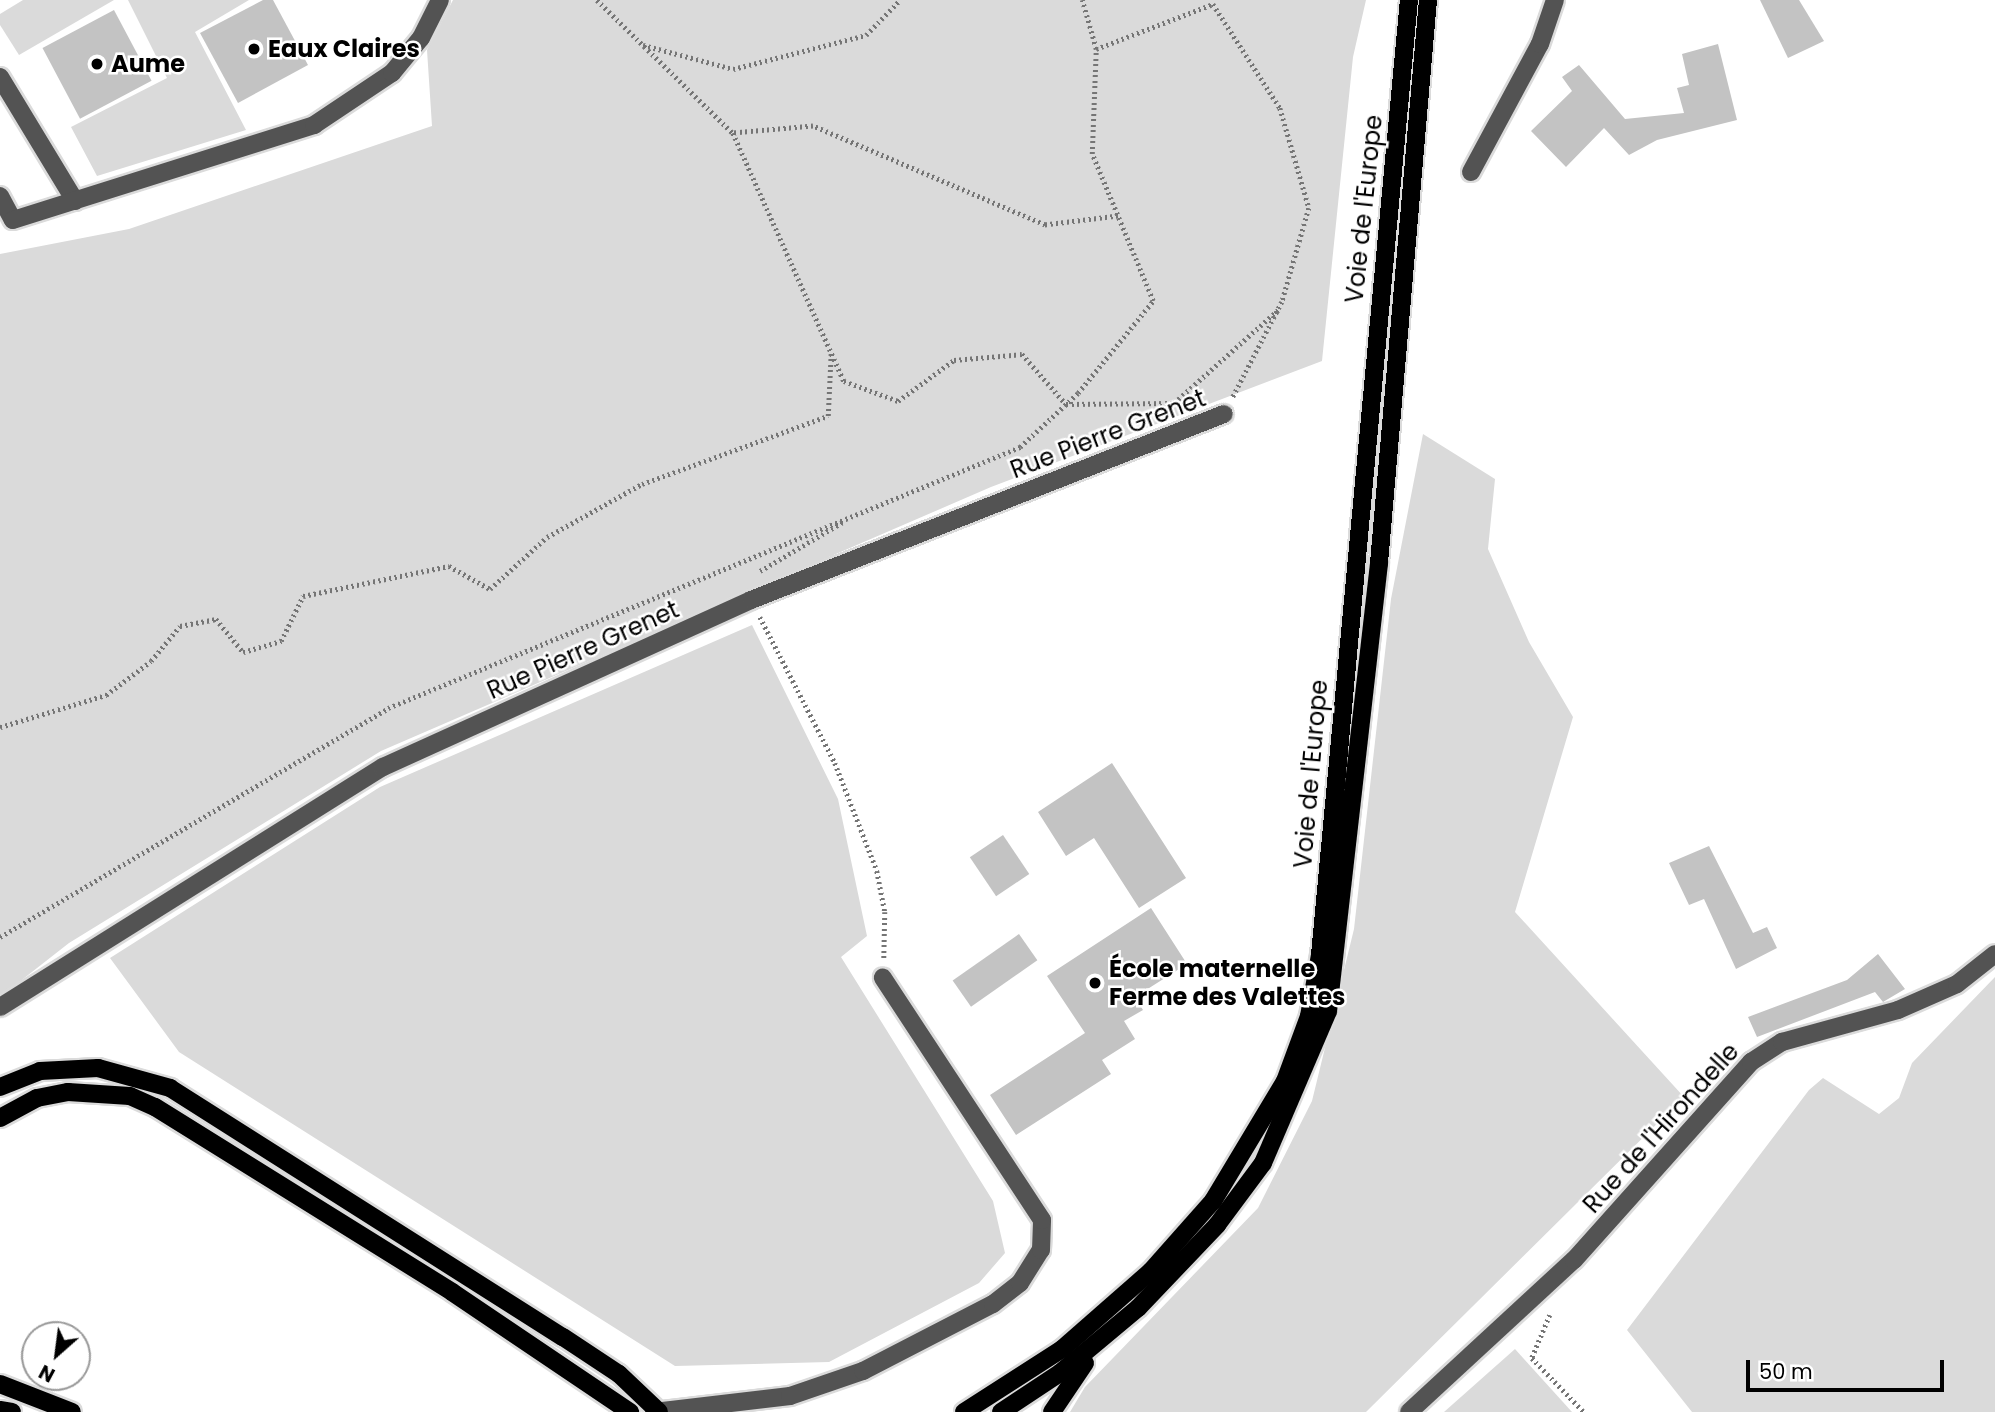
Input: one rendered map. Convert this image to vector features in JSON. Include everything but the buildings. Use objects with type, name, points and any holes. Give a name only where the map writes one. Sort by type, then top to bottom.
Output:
[{"type":"main road","name":"Voie de l'Europe","points":[[964,1412],[1062,1349],[1151,1270],[1213,1201],[1285,1081],[1309,1016],[1320,955],[1409,0]]},
{"type":"main road","name":"Voie de l'Europe","points":[[1000,1412],[1060,1373],[1138,1308],[1217,1225],[1263,1163],[1328,1011],[1379,563],[1428,0]]},
{"type":"main road","points":[[0,1087],[40,1071],[88,1068],[170,1088],[574,1344],[657,1411]]},
{"type":"main road","points":[[0,1118],[37,1098],[68,1092],[131,1096],[155,1107],[452,1292],[630,1412]]},
{"type":"main road","points":[[1052,1412],[1074,1374],[1138,1308]]},
{"type":"main road","points":[[0,1384],[72,1412]]},
{"type":"main road","points":[[0,1410],[12,1412]]},
{"type":"street","points":[[0,196],[13,220],[314,125],[392,73],[421,38],[440,0]]},
{"type":"street","points":[[1471,172],[1541,44],[1555,0]]},
{"type":"street","points":[[0,78],[75,201]]},
{"type":"street","name":"Rue Pierre Grenet","points":[[0,1007],[383,767],[751,600],[1224,414]]},
{"type":"street","name":"Rue de l'Hirondelle","points":[[1409,1412],[1553,1279],[1751,1062],[1782,1042],[1898,1010],[1957,984],[1995,954]]},
{"type":"street","points":[[657,1411],[732,1407],[790,1396],[863,1371],[993,1304],[1020,1283],[1041,1250],[1042,1220],[883,978]]},
{"type":"path","points":[[597,0],[733,133],[844,381],[898,401],[954,360],[1022,354],[1066,404],[1174,403],[1279,309]]},
{"type":"path","points":[[643,45],[733,69],[866,35],[900,0]]},
{"type":"path","points":[[0,937],[388,708],[1020,447],[1066,404],[1153,301],[1092,154],[1096,49],[1082,0]]},
{"type":"path","points":[[1096,49],[1219,3],[1280,108],[1309,208],[1279,309],[1224,414]]},
{"type":"path","points":[[733,133],[813,126],[1045,225],[1118,216]]},
{"type":"path","points":[[0,727],[106,695],[151,661],[180,626],[216,620],[243,652],[281,641],[303,596],[449,566],[490,589],[547,537],[642,484],[828,416],[831,352]]},
{"type":"path","points":[[751,600],[835,763],[877,871],[885,912],[883,978]]},
{"type":"path","points":[[1553,1279],[1563,1294],[1560,1305],[1545,1321],[1532,1358],[1584,1412]]},
{"type":"shaded area","points":[[23,0],[114,0],[19,55],[0,25],[0,14]]},
{"type":"shaded area","points":[[128,0],[249,0],[195,32],[246,130],[97,176],[71,127],[167,78]]},
{"type":"shaded area","points":[[453,0],[1366,0],[1353,57],[1322,361],[991,487],[381,751],[69,943],[0,997],[0,254],[129,229],[432,126],[427,50]]},
{"type":"shaded area","points":[[1423,434],[1495,479],[1488,549],[1529,642],[1573,717],[1515,912],[1684,1097],[1366,1412],[1070,1412],[1085,1387],[1258,1208],[1312,1101],[1354,929],[1391,599]]},
{"type":"shaded area","points":[[752,625],[838,799],[867,936],[841,957],[993,1201],[1005,1253],[979,1283],[829,1362],[675,1366],[179,1052],[110,958],[380,787]]},
{"type":"shaded area","points":[[1995,977],[1995,1412],[1692,1412],[1627,1330],[1809,1090],[1823,1078],[1879,1114],[1899,1098],[1912,1063]]},
{"type":"shaded area","points":[[1515,1349],[1572,1412],[1444,1412]]},
{"type":"place","name":"Eaux Claires","points":[[254,49]]},
{"type":"place","name":"Aume","points":[[97,64]]},
{"type":"place","name":"École maternelle Ferme des Valettes","points":[[1095,983]]}]
